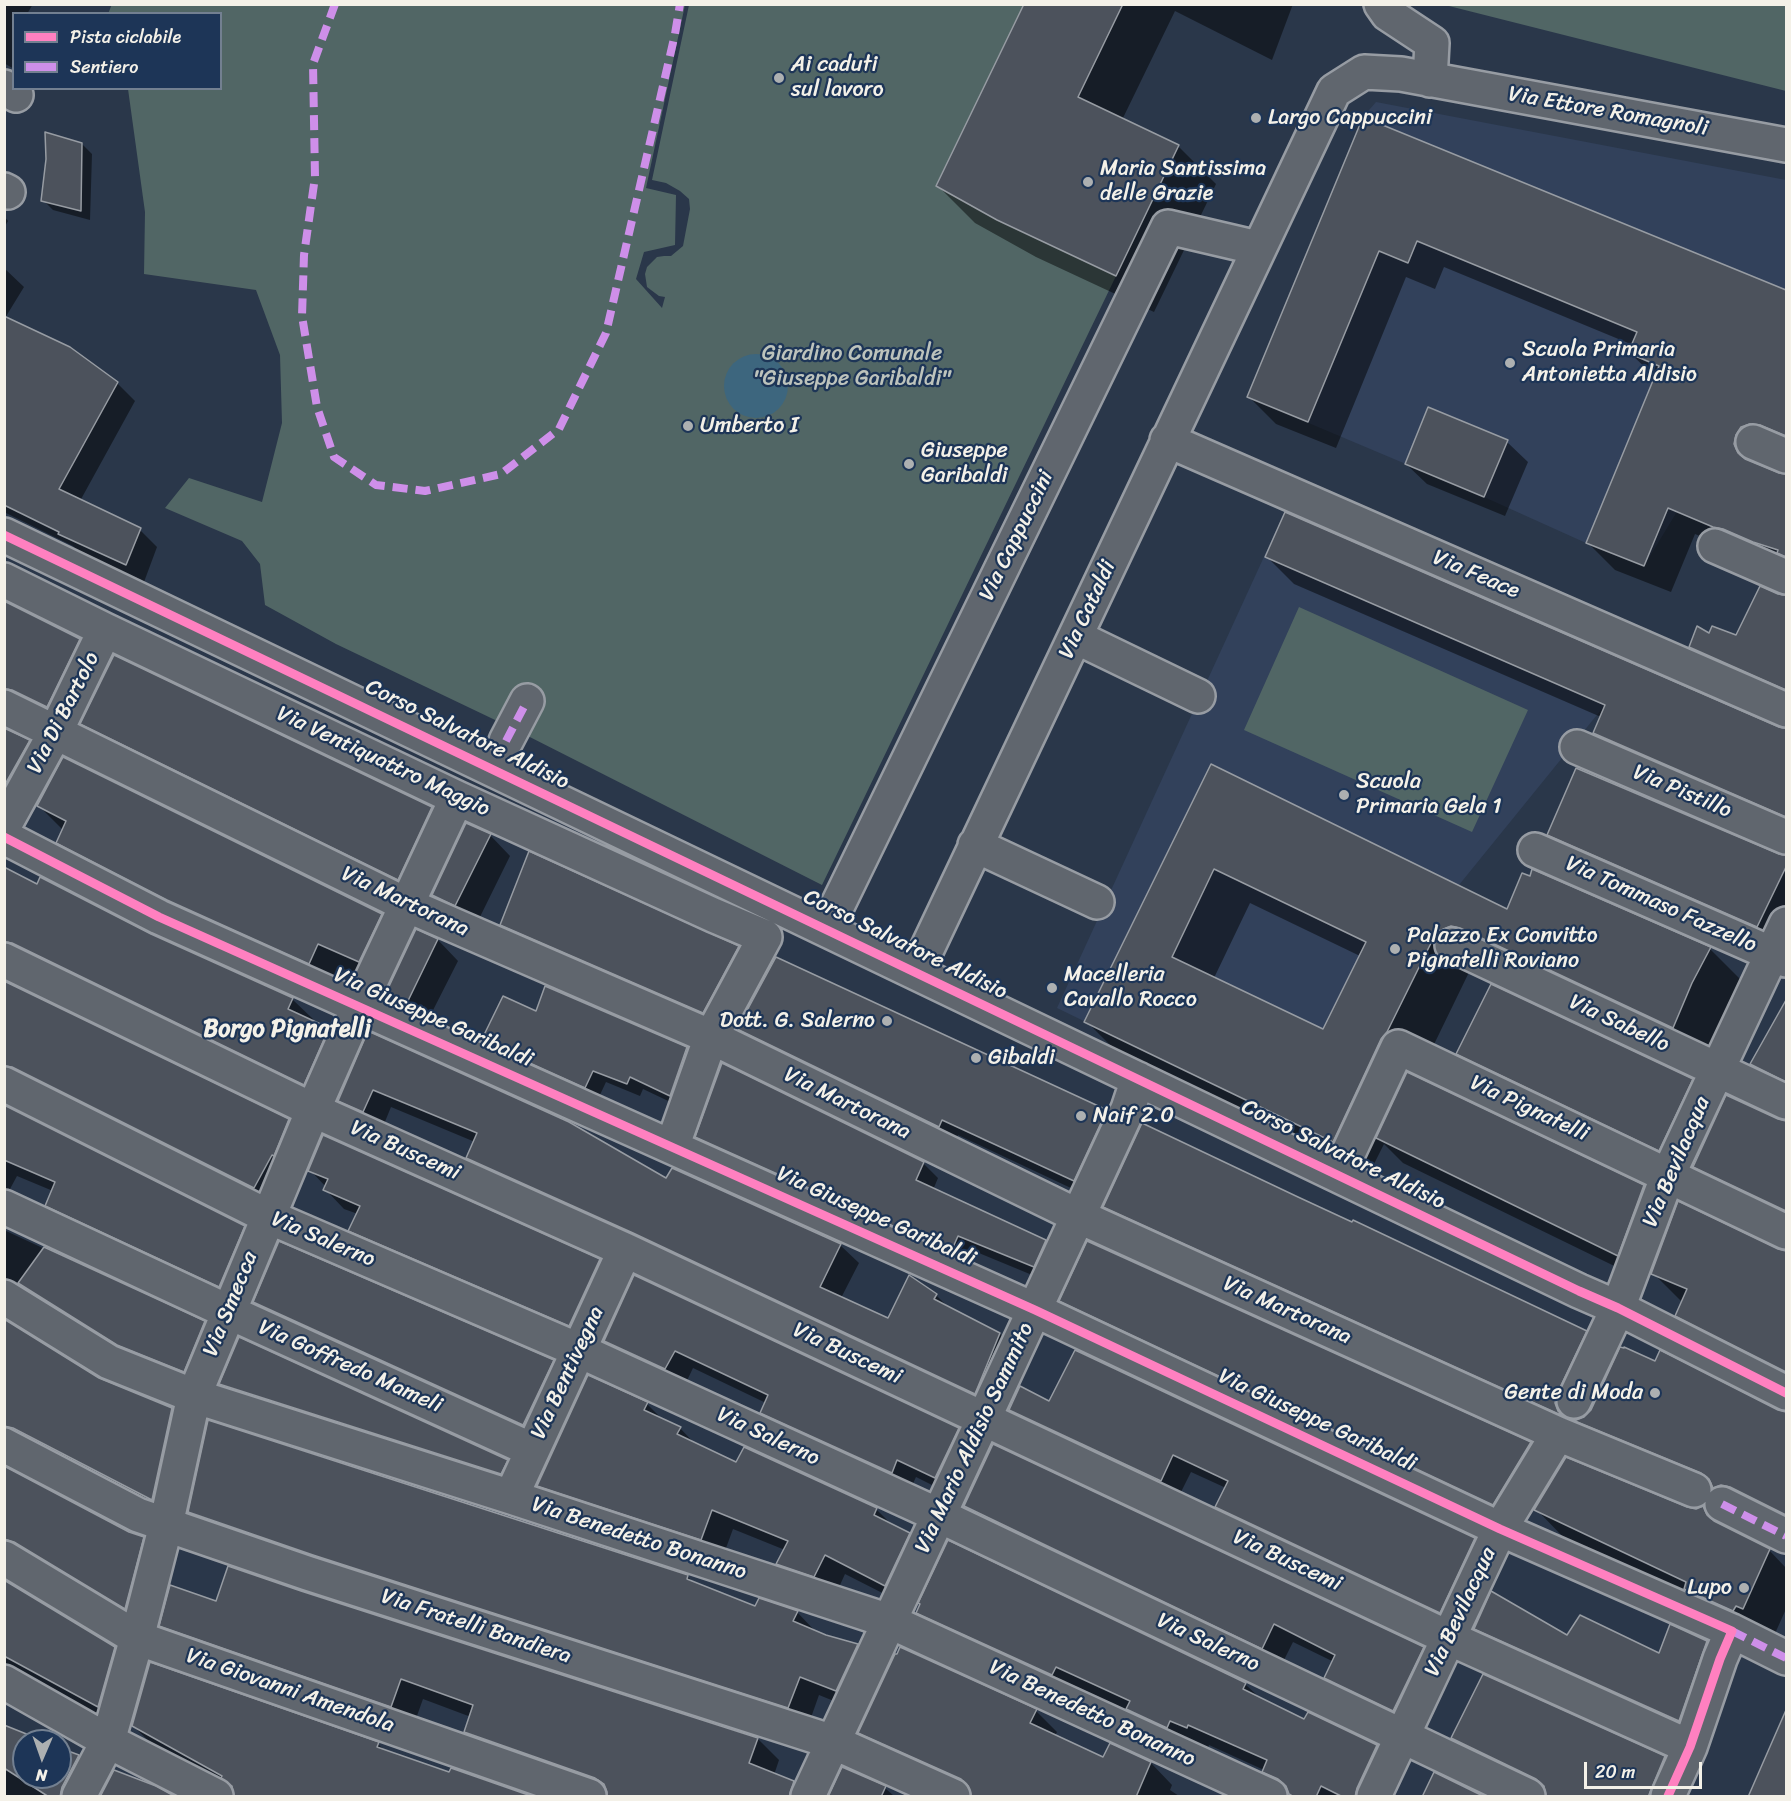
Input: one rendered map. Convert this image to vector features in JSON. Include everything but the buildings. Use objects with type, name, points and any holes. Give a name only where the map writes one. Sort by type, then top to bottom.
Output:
[{"type":"street","points":[[1258,249],[1334,91],[1364,72],[1401,74],[1430,80],[1432,43],[1388,14],[1381,4]]},
{"type":"street","name":"Via Ettore Romagnoli","points":[[1430,80],[1786,145]]},
{"type":"street","name":"Via Cappuccini","points":[[826,929],[1168,227],[1258,249]]},
{"type":"street","name":"Via Cataldi","points":[[915,972],[1076,637],[1258,249]]},
{"type":"street","name":"Via Feace","points":[[1167,440],[1786,710]]},
{"type":"street","points":[[1753,442],[1786,456]]},
{"type":"street","name":"Corso Salvatore Aldisio","points":[[4,535],[1618,1308],[1786,1393]]},
{"type":"street","points":[[1715,546],[1786,577]]},
{"type":"street","name":"Via Ventiquattro Maggio","points":[[4,580],[457,798],[713,915],[765,936],[711,1037]]},
{"type":"street","name":"Via Di Bartolo","points":[[4,826],[56,733],[105,630]]},
{"type":"street","points":[[1076,637],[1198,696]]},
{"type":"street","points":[[506,741],[527,701]]},
{"type":"street","name":"Via Martorana","points":[[4,708],[407,905],[711,1037],[1078,1216],[1558,1434],[1708,1497],[1786,1536]]},
{"type":"street","name":"Via Pistillo","points":[[1576,747],[1786,837]]},
{"type":"street","name":"Via Smecca","points":[[79,1797],[108,1740],[166,1525],[194,1395],[313,1110],[359,1006],[457,798]]},
{"type":"street","name":"Via Giuseppe Garibaldi","points":[[4,837],[159,917],[1035,1310],[1500,1529],[1732,1631],[1786,1658]]},
{"type":"street","points":[[975,845],[1097,902]]},
{"type":"street","name":"Via Tommaso Fazzello","points":[[1535,850],[1779,957]]},
{"type":"street","name":"Via Bevilacqua","points":[[1574,1401],[1618,1308],[1668,1175],[1717,1070],[1779,957],[1786,924]]},
{"type":"street","name":"Via Sabello","points":[[1452,945],[1786,1102]]},
{"type":"street","name":"Via Buscemi","points":[[4,960],[313,1110],[625,1250],[1449,1638],[1690,1747]]},
{"type":"street","points":[[672,1147],[711,1037]]},
{"type":"street","name":"Via Pignatelli","points":[[1338,1175],[1398,1047],[1786,1232]]},
{"type":"street","name":"Via Mario Aldisio Sammito","points":[[808,1797],[1128,1109],[1138,1078]]},
{"type":"street","name":"Via Salerno","points":[[5,1086],[267,1216],[578,1350],[938,1515],[1528,1797]]},
{"type":"street","name":"Via Goffredo Mameli","points":[[4,1207],[532,1450]]},
{"type":"street","name":"Via Bentivegna","points":[[511,1497],[625,1250]]},
{"type":"street","name":"Via Benedetto Bonanno","points":[[4,1297],[109,1362],[194,1395],[889,1621],[1270,1797]]},
{"type":"street","name":"Via Bevilacqua","points":[[1374,1797],[1500,1529],[1558,1434]]},
{"type":"street","name":"Via Fratelli Bandiera","points":[[4,1445],[138,1515],[307,1573],[833,1742],[953,1797]]},
{"type":"street","name":"Via Giovanni Amendola","points":[[4,1558],[137,1638],[589,1797]]},
{"type":"street","points":[[1668,1797],[1690,1747],[1732,1631]]},
{"type":"street","points":[[4,1682],[216,1797]]},
{"type":"shaded area","name":"Scuola Primaria Antonietta Aldisio","points":[[1376,102],[1786,180],[1786,294],[1746,398],[1644,566],[1247,397],[1363,117]]},
{"type":"shaded area","points":[[756,354],[779,363],[788,386],[779,409],[756,418],[733,409],[724,386],[733,363]]},
{"type":"shaded area","name":"Scuola Primaria Gela 1","points":[[1285,511],[1625,660],[1605,705],[1459,885],[1333,1142],[1057,1008]]},
{"type":"green space","name":"Giardino Comunale \"Giuseppe Garibaldi\"","points":[[112,4],[685,5],[646,188],[676,195],[675,245],[644,252],[636,279],[662,308],[665,297],[659,296],[647,287],[645,274],[647,267],[657,257],[671,256],[683,246],[690,209],[689,199],[680,191],[666,183],[652,180],[689,5],[1024,5],[936,186],[997,220],[1116,276],[822,885],[514,729],[336,644],[265,605],[260,564],[242,541],[165,508],[189,478],[262,502],[282,423],[280,355],[256,290],[144,274],[145,212],[128,90],[222,90],[222,12],[109,12]]},
{"type":"green space","points":[[1445,5],[1786,5],[1786,91]]},
{"type":"green space","points":[[1299,607],[1528,710],[1472,832],[1244,730]]},
{"type":"marked path","points":[[335,4],[313,64],[315,177],[304,255],[302,316],[317,407],[334,457],[376,485],[425,491],[501,474],[559,429],[606,333],[680,4]]},
{"type":"marked path","points":[[506,741],[527,701]]},
{"type":"marked path","points":[[1722,1504],[1786,1536]]},
{"type":"marked path","points":[[1732,1631],[1786,1658]]},
{"type":"cycle path","points":[[4,535],[1618,1308],[1786,1393]]},
{"type":"cycle path","points":[[4,837],[159,917],[1035,1310],[1500,1529],[1732,1631],[1690,1747],[1668,1796]]},
{"type":"place","name":"Ai caduti sul lavoro","points":[[779,78]]},
{"type":"place","name":"Largo Cappuccini","points":[[1256,118]]},
{"type":"place","name":"Maria Santissima delle Grazie","points":[[1088,182]]},
{"type":"place","name":"Scuola Primaria Antonietta Aldisio","points":[[1510,363]]},
{"type":"place","name":"Umberto I","points":[[688,426]]},
{"type":"place","name":"Giuseppe Garibaldi","points":[[909,464]]},
{"type":"place","name":"Scuola Primaria Gela 1","points":[[1344,795]]},
{"type":"place","name":"Palazzo Ex Convitto Pignatelli Roviano","points":[[1395,949]]},
{"type":"place","name":"Macelleria Cavallo Rocco","points":[[1052,988]]},
{"type":"place","name":"Dott. G. Salerno","points":[[887,1021]]},
{"type":"place","name":"Gibaldi","points":[[976,1058]]},
{"type":"place","name":"Naif 2.0","points":[[1081,1116]]},
{"type":"place","name":"Gente di Moda","points":[[1655,1393]]},
{"type":"place","name":"Lupo","points":[[1744,1588]]},
{"type":"district","name":"Borgo Pignatelli","points":[[287,1030]]}]
